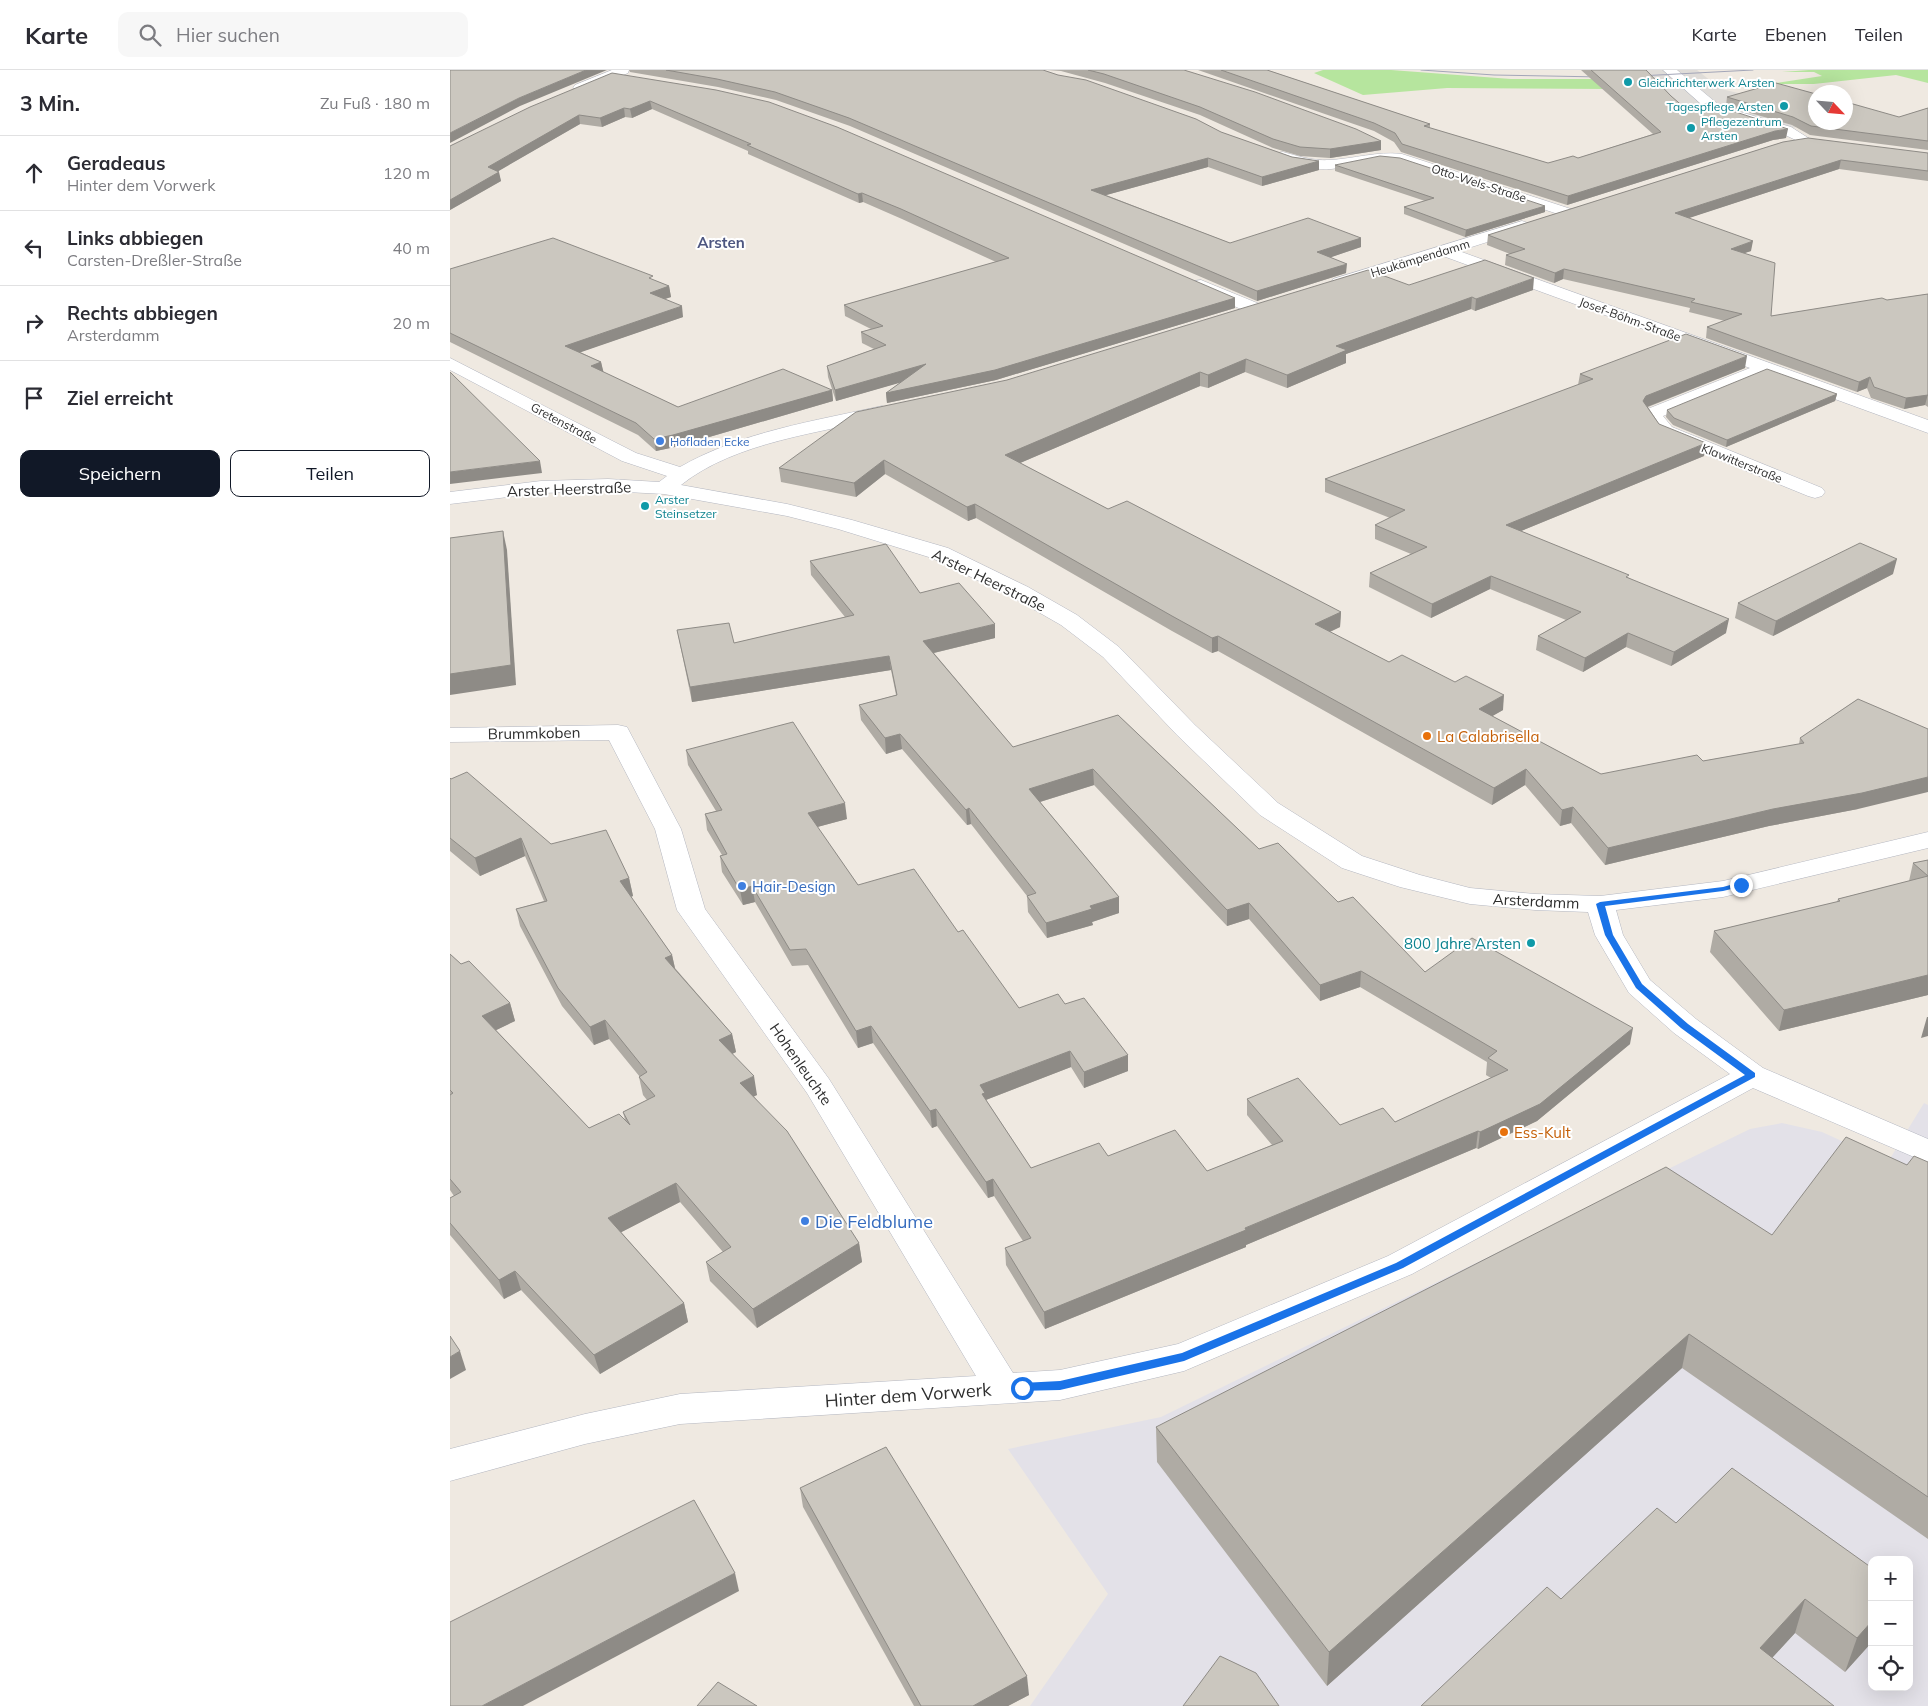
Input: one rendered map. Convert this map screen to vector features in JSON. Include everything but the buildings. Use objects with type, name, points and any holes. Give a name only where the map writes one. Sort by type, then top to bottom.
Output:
[{"type":"street","points":[[1669,70],[1715,109],[1786,130],[1811,142],[1779,144]]},
{"type":"street","points":[[569,93],[622,74]]},
{"type":"street","points":[[1382,143],[1394,152],[1392,156]]},
{"type":"street","name":"Otto-Wels-Straße","points":[[1274,153],[1311,164],[1327,164],[1392,156],[1566,212]]},
{"type":"street","name":"Heukämpendamm","points":[[1322,288],[1583,207]]},
{"type":"street","name":"Josef-Böhm-Straße","points":[[1446,251],[1928,427]]},
{"type":"street","points":[[1188,279],[1256,309]]},
{"type":"street","points":[[1228,317],[1275,303]]},
{"type":"street","name":"Gretenstraße","points":[[450,362],[673,481]]},
{"type":"street","name":"Klawitterstraße","points":[[1766,368],[1652,414],[1664,431],[1815,492]]},
{"type":"street","points":[[673,481],[712,457],[789,432],[894,410]]},
{"type":"street","name":"Arster Heerstraße","points":[[450,498],[541,487],[673,481],[734,499],[845,524],[940,553],[1020,592],[1069,620],[1110,652],[1186,730],[1269,809],[1352,862]]},
{"type":"street","name":"Brummkoben","points":[[450,735],[618,732]]},
{"type":"street","name":"Hohenleuchte","points":[[618,732],[668,829],[691,910],[818,1086],[1003,1389]]},
{"type":"street","name":"Arsterdamm","points":[[1352,862],[1410,881],[1470,896],[1600,904],[1723,889],[1928,840]]},
{"type":"street","points":[[1600,904],[1609,935],[1639,986],[1684,1026],[1752,1075],[1928,1152]]},
{"type":"street","name":"Hinter dem Vorwerk","points":[[450,1465],[584,1429],[680,1409],[1060,1385],[1184,1357],[1400,1266],[1752,1075]]},
{"type":"shaded area","points":[[1639,70],[1697,70],[1721,89],[1755,97],[1808,121],[1808,124],[1755,137],[1684,115]]},
{"type":"shaded area","points":[[1924,1103],[1928,1105],[1928,1706],[1030,1706],[1108,1594],[1008,1449],[1161,1417],[1750,1129],[1782,1123],[1822,1132],[1888,1162]]},
{"type":"green space","points":[[1323,70],[1391,70],[1511,79],[1604,79],[1609,89],[1447,88],[1363,95],[1314,73]]},
{"type":"green space","points":[[1809,70],[1928,70],[1928,83],[1896,75],[1814,84],[1770,84],[1822,76],[1814,72],[1782,72]]},
{"type":"tram line","points":[[1421,70],[1494,75],[1601,77]]},
{"type":"tram line","points":[[1639,76],[1753,70]]},
{"type":"place","name":"Gleichrichterwerk Arsten","points":[[1628,82]]},
{"type":"place","name":"Tagespflege Arsten","points":[[1784,106]]},
{"type":"place","name":"Pflegezentrum Arsten","points":[[1691,128]]},
{"type":"place","name":"Hofladen Ecke","points":[[660,441]]},
{"type":"place","name":"Arster Steinsetzer","points":[[645,506]]},
{"type":"place","name":"La Calabrisella","points":[[1427,736]]},
{"type":"place","name":"Hair-Design","points":[[742,886]]},
{"type":"place","name":"800 Jahre Arsten","points":[[1531,943]]},
{"type":"place","name":"Ess-Kult","points":[[1504,1132]]},
{"type":"place","name":"Die Feldblume","points":[[805,1221]]},
{"type":"district","name":"Arsten","points":[[721,242]]},
{"type":"route","points":[[1022,1388],[1060,1385],[1184,1357],[1400,1266],[1752,1075],[1684,1026],[1639,986],[1609,935],[1600,904],[1723,889],[1741,885]]}]
